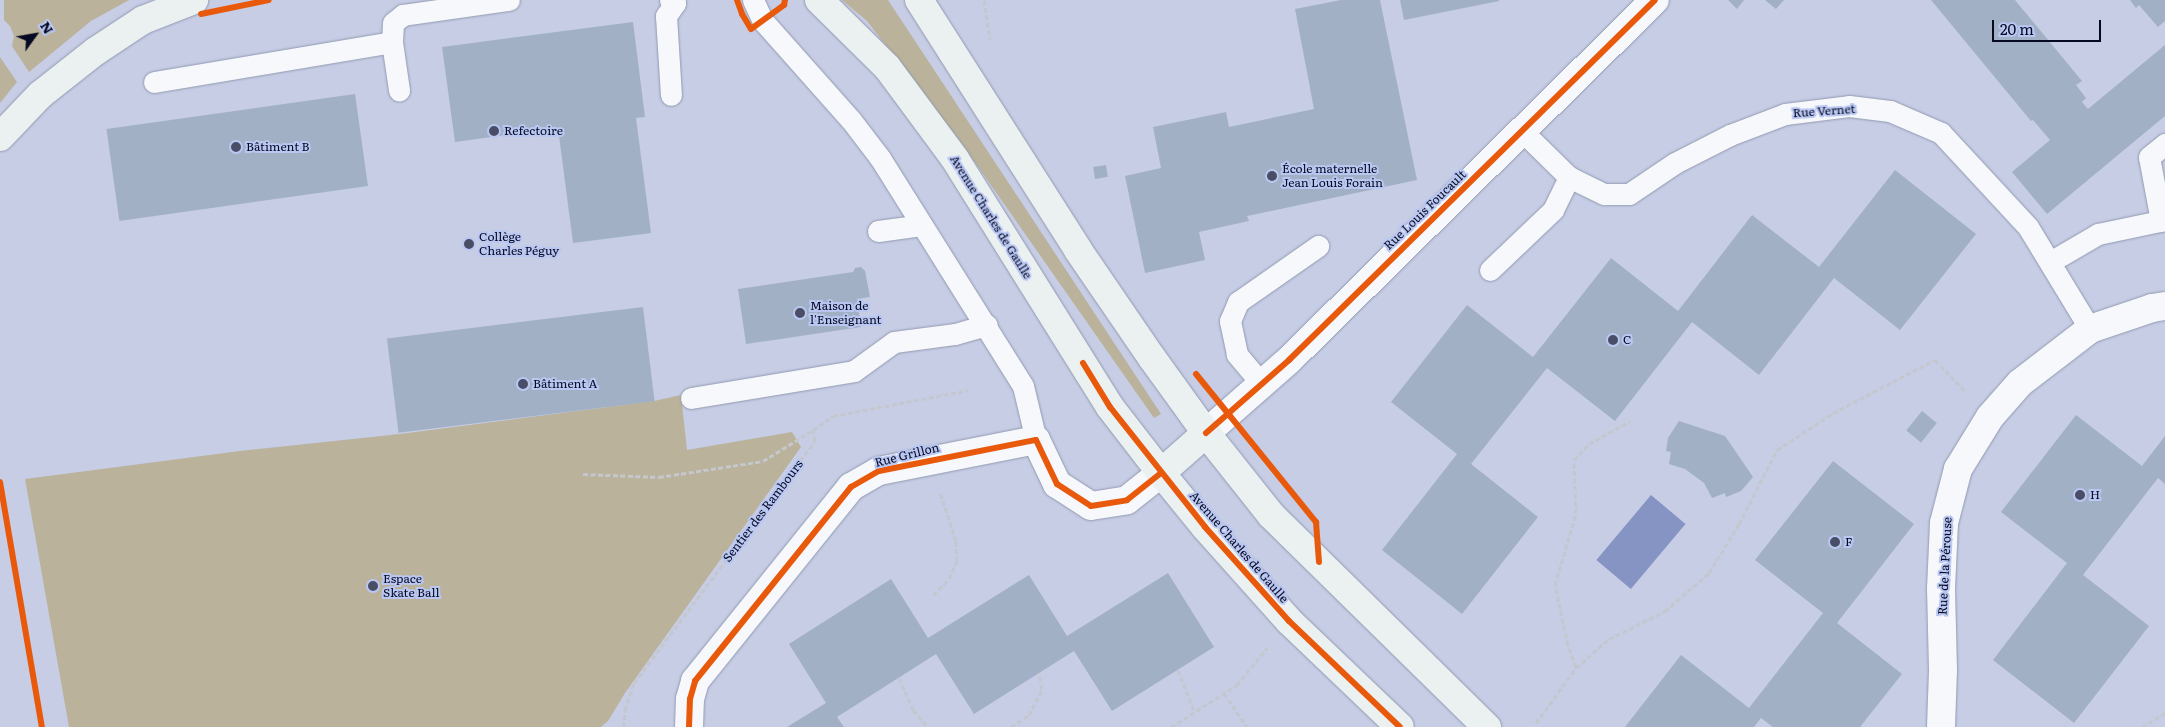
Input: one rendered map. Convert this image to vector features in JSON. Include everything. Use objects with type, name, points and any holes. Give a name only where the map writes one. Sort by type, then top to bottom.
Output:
[{"type":"main road","points":[[0,138],[40,95],[96,51],[143,20],[194,0]]},
{"type":"main road","name":"Avenue Charles de Gaulle","points":[[819,0],[887,67],[955,159],[1110,407],[1161,473],[1205,527],[1289,621],[1400,727]]},
{"type":"main road","points":[[918,0],[1078,250],[1206,433],[1271,515],[1487,727]]},
{"type":"main road","points":[[1161,473],[1206,433]]},
{"type":"street","name":"Rue Louis Foucault","points":[[1206,433],[1296,353],[1655,0]]},
{"type":"street","name":"Rue de la Pérouse","points":[[1941,727],[1943,670],[1941,589],[1944,523],[1958,469],[1990,417],[2020,382],[2090,329],[2152,308],[2165,306]]},
{"type":"street","points":[[1036,440],[1058,484],[1091,506],[1127,500],[1161,473]]},
{"type":"street","name":"Rue Grillon","points":[[689,727],[690,699],[695,681],[851,487],[879,471],[1036,440]]},
{"type":"lane","points":[[399,90],[392,42],[393,23],[403,14],[509,0]]},
{"type":"lane","points":[[753,0],[763,21],[851,120],[880,158],[987,325],[1023,386],[1036,440]]},
{"type":"lane","points":[[671,95],[666,16],[678,1]]},
{"type":"lane","points":[[154,82],[392,42]]},
{"type":"lane","name":"Rue Vernet","points":[[1522,131],[1569,177],[1604,194],[1629,194],[1675,163],[1730,136],[1785,114],[1849,106],[1890,112],[1941,133],[2028,227],[2090,329]]},
{"type":"lane","points":[[2050,262],[2098,234],[2163,221],[2150,157],[2165,144]]},
{"type":"lane","points":[[1490,270],[1553,210],[1569,177]]},
{"type":"lane","points":[[878,230],[922,225]]},
{"type":"lane","points":[[1261,383],[1238,354],[1230,321],[1238,302],[1318,246]]},
{"type":"lane","points":[[691,398],[854,371],[894,342],[955,334],[987,325]]},
{"type":"path","points":[[984,0],[990,40]]},
{"type":"path","points":[[1536,723],[1576,668],[1609,639],[1665,611],[1709,573],[1739,524],[1777,450],[1832,412],[1935,360],[1990,417]]},
{"type":"path","points":[[583,474],[659,477],[763,461],[832,416],[969,390]]},
{"type":"path","points":[[1576,668],[1568,645],[1555,585],[1576,513],[1574,460],[1589,444],[1630,421]]},
{"type":"path","points":[[933,595],[949,580],[957,561],[952,525],[940,494],[938,459]]},
{"type":"path","points":[[1171,727],[1237,685],[1267,648]]},
{"type":"path","points":[[1178,670],[1194,711]]},
{"type":"path","points":[[1011,727],[1029,715],[1042,688],[1039,674]]},
{"type":"path","points":[[899,678],[913,710],[928,727]]},
{"type":"path","points":[[1224,693],[1247,727]]},
{"type":"path","points":[[2142,727],[2165,713]]},
{"type":"shaded area","points":[[4,0],[129,0],[91,21],[29,72],[12,46],[14,36],[10,26],[4,20]]},
{"type":"shaded area","points":[[842,0],[888,0],[1161,414],[1154,418],[960,141],[867,21]]},
{"type":"shaded area","points":[[0,57],[17,82],[0,103]]},
{"type":"shaded area","name":"Espace Skate Ball","points":[[681,395],[687,450],[792,432],[801,447],[625,693],[608,721],[601,727],[69,727],[25,479],[240,451],[400,434],[654,401]]},
{"type":"water","points":[[1651,495],[1685,524],[1631,589],[1596,560]]},
{"type":"building","points":[[1341,0],[1380,0],[1417,180],[1247,216],[1249,221],[1199,232],[1205,260],[1145,273],[1125,176],[1161,168],[1153,127],[1226,112],[1229,127],[1314,109],[1295,9]]},
{"type":"building","points":[[1400,0],[1499,0],[1499,1],[1404,20]]},
{"type":"building","points":[[1728,0],[1744,0],[1737,9]]},
{"type":"building","points":[[1765,0],[1784,0],[1776,9]]},
{"type":"building","points":[[1931,0],[2015,0],[2082,81],[2076,85],[2086,98],[2082,102],[2088,109],[2165,45],[2165,116],[2047,214],[2012,172],[2050,140],[2033,120],[2031,121]]},
{"type":"building","points":[[2130,0],[2165,0],[2165,21],[2158,27],[2139,5],[2136,8]]},
{"type":"building","name":"Refectoire","points":[[633,22],[645,117],[636,118],[651,233],[573,243],[558,128],[455,142],[442,47]]},
{"type":"building","name":"Bâtiment B","points":[[355,94],[368,186],[119,221],[106,129]]},
{"type":"building","points":[[1106,165],[1108,177],[1095,179],[1093,167]]},
{"type":"building","points":[[1895,170],[1976,234],[1900,330],[1834,278],[1759,375],[1692,322],[1615,421],[1547,368],[1471,464],[1538,517],[1462,614],[1382,550],[1457,454],[1391,402],[1467,305],[1533,357],[1611,258],[1678,311],[1752,215],[1819,267]]},
{"type":"building","name":"Maison de l'Enseignant","points":[[861,267],[865,271],[870,297],[857,299],[861,327],[746,344],[738,289],[853,272],[855,268]]},
{"type":"building","name":"Bâtiment A","points":[[643,307],[655,401],[399,433],[387,338]]},
{"type":"building","points":[[1922,411],[1937,423],[1921,442],[1906,430]]},
{"type":"building","points":[[2076,415],[2142,466],[2165,436],[2165,484],[2158,478],[2083,575],[2149,626],[2074,723],[1993,660],[2067,563],[2001,512]]},
{"type":"building","points":[[1679,421],[1725,436],[1753,477],[1741,491],[1726,497],[1725,493],[1712,498],[1704,483],[1685,469],[1669,464],[1671,452],[1666,451],[1668,438]]},
{"type":"building","points":[[1833,461],[1914,524],[1837,623],[1902,674],[1860,727],[1773,727],[1761,718],[1754,727],[1625,727],[1681,655],[1749,708],[1823,613],[1755,560]]},
{"type":"building","points":[[1168,573],[1214,647],[1112,711],[1074,651],[974,714],[936,654],[837,717],[844,727],[787,727],[826,703],[789,644],[891,579],[928,638],[1029,575],[1067,636]]},
{"type":"cycle path","points":[[201,14],[269,0]]},
{"type":"cycle path","points":[[737,0],[742,14],[751,29],[784,5],[785,0]]},
{"type":"cycle path","points":[[1206,433],[1289,360],[1655,0]]},
{"type":"cycle path","points":[[1083,363],[1110,407],[1205,527],[1289,621],[1400,727]]},
{"type":"cycle path","points":[[1196,374],[1316,522],[1319,562]]},
{"type":"cycle path","points":[[689,727],[690,699],[695,681],[851,487],[879,471],[1036,440],[1057,484],[1091,506],[1127,500],[1161,473]]},
{"type":"cycle path","points":[[0,482],[42,727]]},
{"type":"place","name":"Refectoire","points":[[494,131]]},
{"type":"place","name":"Bâtiment B","points":[[236,147]]},
{"type":"place","name":"École maternelle Jean Louis Forain","points":[[1272,176]]},
{"type":"place","name":"Collège Charles Péguy","points":[[469,244]]},
{"type":"place","name":"Maison de l'Enseignant","points":[[800,313]]},
{"type":"place","name":"C","points":[[1613,340]]},
{"type":"place","name":"Bâtiment A","points":[[523,384]]},
{"type":"place","name":"H","points":[[2080,495]]},
{"type":"place","name":"F","points":[[1835,542]]},
{"type":"place","name":"Espace Skate Ball","points":[[373,586]]}]
